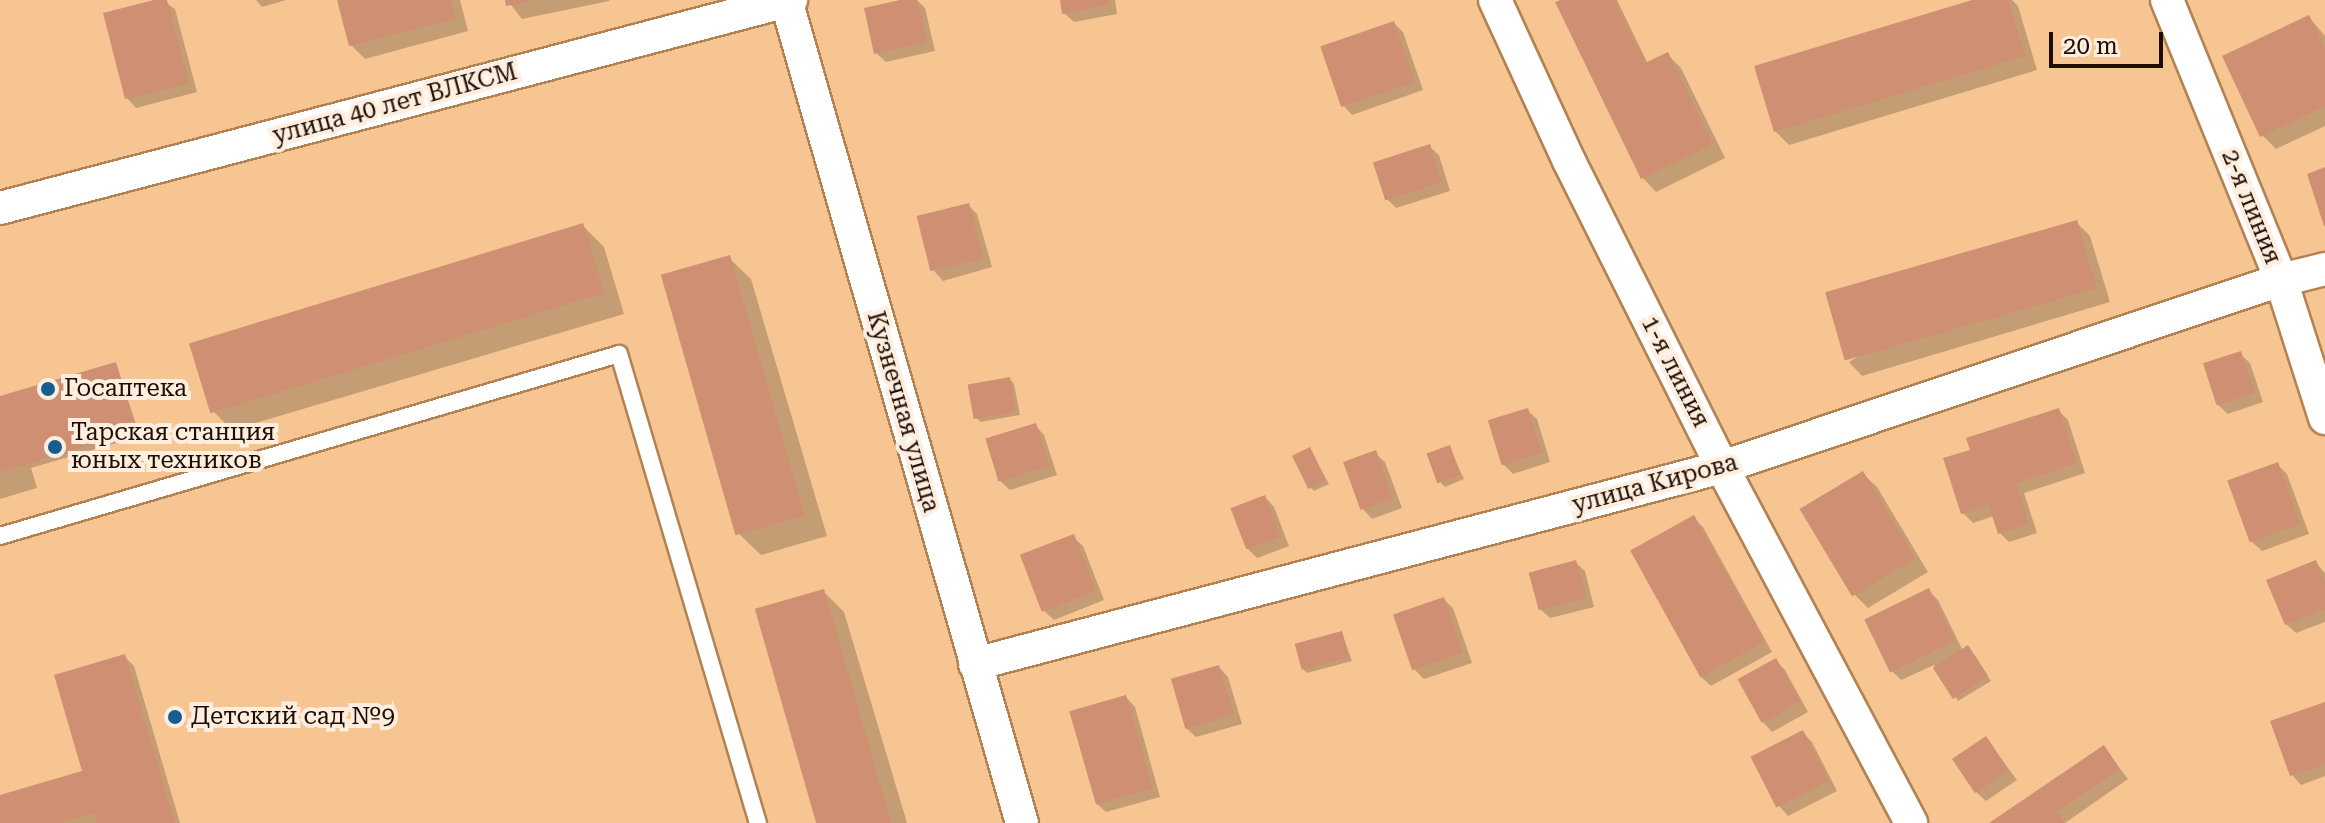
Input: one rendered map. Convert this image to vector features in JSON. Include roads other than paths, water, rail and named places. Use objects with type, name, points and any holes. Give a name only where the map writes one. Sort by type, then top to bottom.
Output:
[{"type":"street","name":"улица 40 лет ВЛКСМ","points":[[1,205],[788,0]]},
{"type":"street","name":"Кузнечная улица","points":[[788,0],[1022,823]]},
{"type":"street","name":"1-я линия","points":[[1495,0],[1569,161],[1722,467],[1911,823]]},
{"type":"street","name":"2-я линия","points":[[2167,0],[2281,280],[2325,418]]},
{"type":"street","name":"улица Кирова","points":[[975,664],[1722,467],[2281,280],[2325,269]]},
{"type":"lane","points":[[0,536],[619,354],[758,823]]},
{"type":"place","name":"Госаптека","points":[[48,389]]},
{"type":"place","name":"Тарская станция юных техников","points":[[55,447]]},
{"type":"place","name":"Детский сад №9","points":[[175,717]]}]
